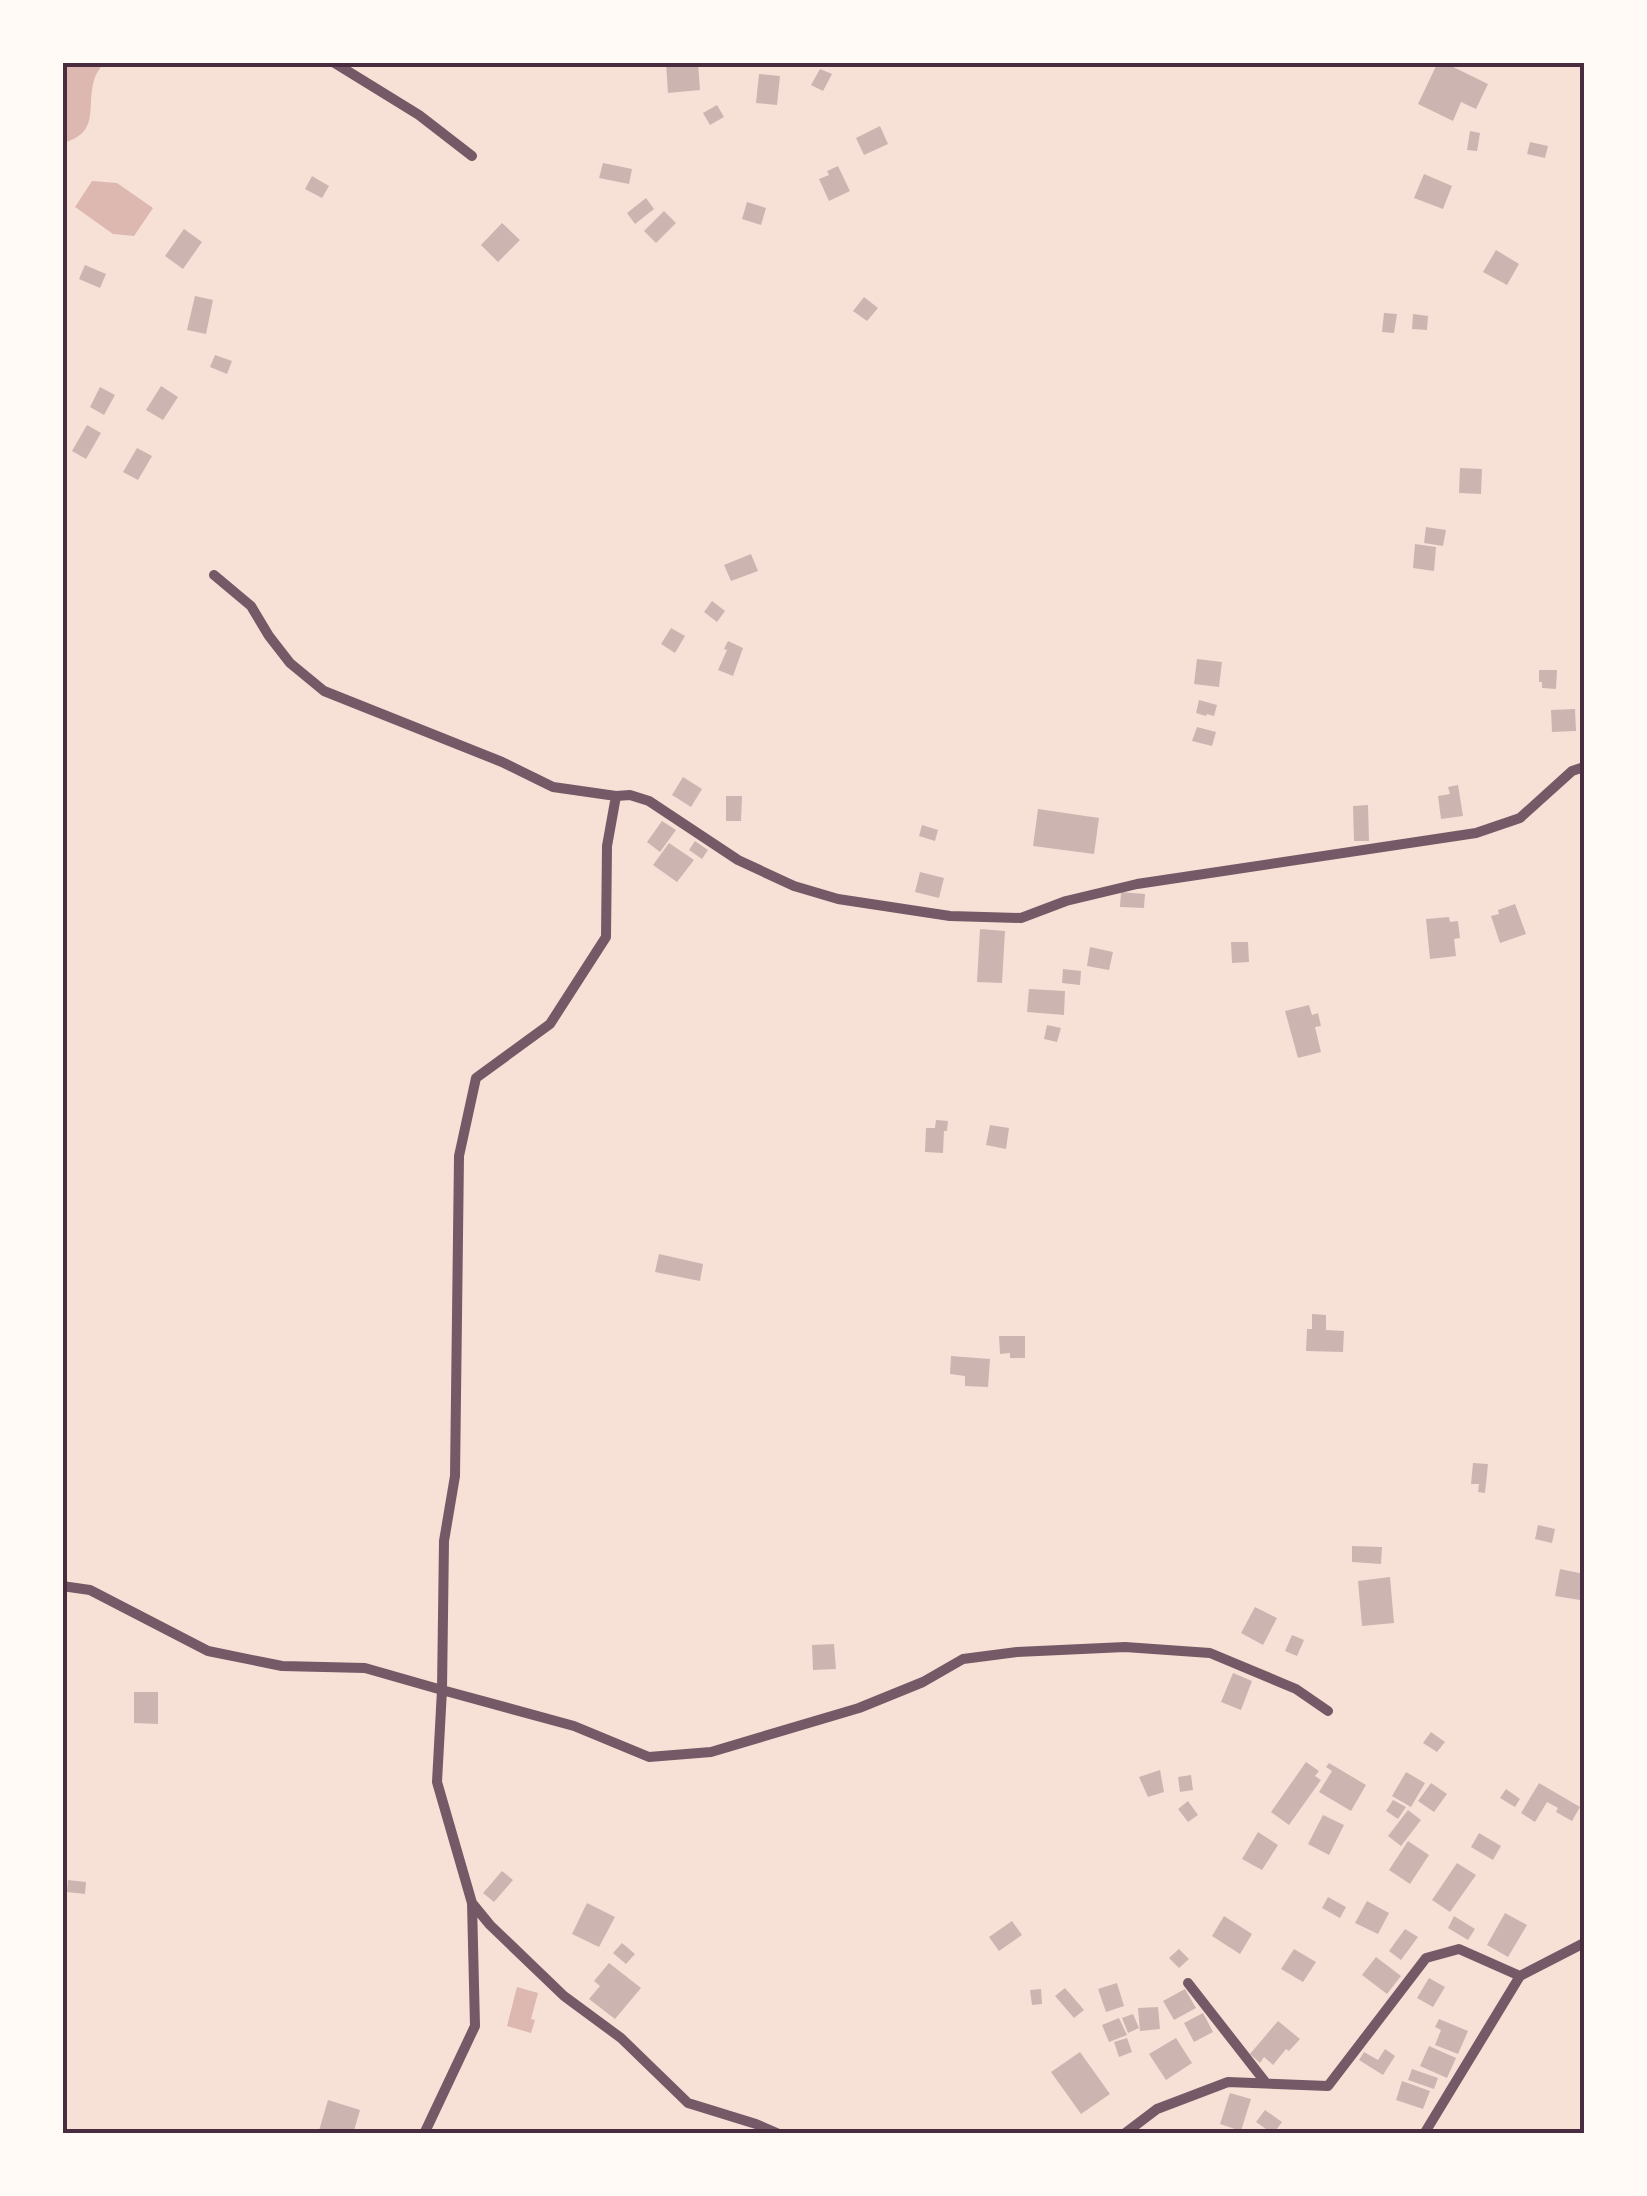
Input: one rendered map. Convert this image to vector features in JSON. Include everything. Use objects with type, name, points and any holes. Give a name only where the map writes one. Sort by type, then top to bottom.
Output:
[{"type":"street","points":[[334,62],[419,115],[472,156]]},
{"type":"street","points":[[214,575],[251,606],[290,663],[324,691],[502,762],[553,788],[630,795],[649,801],[738,860],[794,886],[884,908],[950,916],[1021,918],[1137,884],[1476,833],[1520,818],[1572,772],[1584,767]]},
{"type":"street","points":[[424,2134],[475,2026],[472,1903],[437,1782],[444,1541],[455,1476],[459,1156],[476,1078],[550,1024],[606,936],[606,846],[616,796]]},
{"type":"street","points":[[62,1586],[90,1590],[208,1650],[282,1666],[365,1668],[574,1726],[649,1757],[712,1752],[859,1708],[923,1682],[963,1659],[1017,1652],[1126,1647],[1210,1653],[1296,1688],[1328,1712]]},
{"type":"street","points":[[472,1903],[564,1996],[621,2038],[688,2103],[779,2134]]},
{"type":"street","points":[[1424,2134],[1520,1976],[1584,1943]]},
{"type":"street","points":[[1124,2134],[1158,2108],[1228,2082],[1328,2086],[1426,1958],[1459,1949],[1520,1976]]},
{"type":"street","points":[[1188,1983],[1266,2083]]},
{"type":"shaded area","points":[[63,62],[103,63],[92,88],[88,125],[63,143]]},
{"type":"shaded area","points":[[92,181],[117,183],[153,208],[134,236],[113,234],[75,207]]},
{"type":"shaded area","points":[[517,1987],[538,1993],[531,2033],[507,2026]]},
{"type":"building","points":[[666,62],[698,62],[700,90],[668,93]]},
{"type":"building","points":[[1438,62],[1488,84],[1476,109],[1461,102],[1453,121],[1418,104]]},
{"type":"building","points":[[820,69],[832,74],[823,91],[811,85]]},
{"type":"building","points":[[759,74],[780,76],[777,105],[756,103]]},
{"type":"building","points":[[717,105],[724,117],[710,125],[703,113]]},
{"type":"building","points":[[880,126],[888,144],[864,155],[856,138]]},
{"type":"building","points":[[1470,131],[1480,133],[1477,151],[1467,150]]},
{"type":"building","points":[[1530,142],[1548,146],[1545,158],[1527,154]]},
{"type":"building","points":[[603,163],[632,169],[629,184],[599,178]]},
{"type":"building","points":[[838,166],[850,191],[829,201],[819,179]]},
{"type":"building","points":[[1424,174],[1452,186],[1443,209],[1414,198]]},
{"type":"building","points":[[312,176],[329,186],[322,198],[305,189]]},
{"type":"building","points":[[646,198],[654,209],[635,224],[627,213]]},
{"type":"building","points":[[747,202],[766,208],[761,225],[742,219]]},
{"type":"building","points":[[664,211],[676,223],[656,243],[644,231]]},
{"type":"building","points":[[502,223],[520,240],[498,262],[481,245]]},
{"type":"building","points":[[184,229],[202,242],[183,269],[165,256]]},
{"type":"building","points":[[1496,250],[1519,264],[1507,285],[1483,272]]},
{"type":"building","points":[[85,265],[106,274],[100,288],[79,279]]},
{"type":"building","points":[[195,296],[213,300],[206,334],[187,330]]},
{"type":"building","points":[[864,297],[878,308],[867,321],[853,311]]},
{"type":"building","points":[[1384,313],[1397,314],[1394,333],[1382,332]]},
{"type":"building","points":[[1413,314],[1428,316],[1427,330],[1412,329]]},
{"type":"building","points":[[215,355],[232,361],[227,374],[210,367]]},
{"type":"building","points":[[161,386],[178,397],[163,420],[146,410]]},
{"type":"building","points":[[100,387],[115,395],[104,415],[90,407]]},
{"type":"building","points":[[87,425],[101,433],[86,459],[72,451]]},
{"type":"building","points":[[137,448],[152,456],[138,480],[123,472]]},
{"type":"building","points":[[1460,468],[1482,469],[1481,494],[1459,493]]},
{"type":"building","points":[[1426,527],[1446,530],[1443,546],[1424,543]]},
{"type":"building","points":[[1415,544],[1436,547],[1434,571],[1413,568]]},
{"type":"building","points":[[751,554],[758,571],[731,581],[724,565]]},
{"type":"building","points":[[712,601],[725,611],[717,622],[704,612]]},
{"type":"building","points":[[671,628],[685,636],[675,653],[661,644]]},
{"type":"building","points":[[728,641],[743,648],[733,676],[718,670]]},
{"type":"building","points":[[1197,659],[1222,662],[1219,687],[1194,684]]},
{"type":"building","points":[[1539,670],[1557,670],[1556,689],[1542,688]]},
{"type":"building","points":[[1199,700],[1217,705],[1214,716],[1196,713]]},
{"type":"building","points":[[1575,709],[1576,731],[1552,732],[1551,710]]},
{"type":"building","points":[[1197,727],[1216,732],[1212,746],[1192,741]]},
{"type":"building","points":[[683,777],[702,789],[691,807],[672,795]]},
{"type":"building","points":[[1458,785],[1463,816],[1441,819],[1438,796],[1450,794],[1448,787]]},
{"type":"building","points":[[726,796],[742,796],[741,821],[726,821]]},
{"type":"building","points":[[1368,805],[1369,841],[1354,841],[1353,806]]},
{"type":"building","points":[[1038,809],[1099,818],[1094,854],[1033,846]]},
{"type":"building","points":[[662,821],[676,830],[660,852],[647,842]]},
{"type":"building","points":[[922,825],[938,830],[935,841],[919,836]]},
{"type":"building","points":[[695,841],[708,850],[702,859],[689,850]]},
{"type":"building","points":[[669,843],[694,860],[677,882],[653,865]]},
{"type":"building","points":[[920,872],[944,878],[939,898],[915,892]]},
{"type":"building","points":[[1121,892],[1145,894],[1144,908],[1120,907]]},
{"type":"building","points":[[1515,904],[1526,934],[1500,943],[1491,916]]},
{"type":"building","points":[[1449,917],[1450,922],[1458,921],[1456,956],[1430,959],[1426,919]]},
{"type":"building","points":[[980,929],[1005,931],[1002,983],[977,982]]},
{"type":"building","points":[[1231,942],[1248,942],[1249,962],[1232,963]]},
{"type":"building","points":[[1090,947],[1113,952],[1109,970],[1087,966]]},
{"type":"building","points":[[1063,969],[1081,971],[1080,985],[1062,983]]},
{"type":"building","points":[[1029,989],[1065,991],[1064,1015],[1027,1012]]},
{"type":"building","points":[[1309,1005],[1312,1015],[1318,1013],[1321,1026],[1315,1027],[1321,1052],[1298,1058],[1285,1011]]},
{"type":"building","points":[[1047,1025],[1061,1028],[1057,1042],[1044,1039]]},
{"type":"building","points":[[936,1120],[948,1121],[943,1153],[925,1152],[926,1128],[935,1128]]},
{"type":"building","points":[[990,1125],[1009,1128],[1006,1149],[986,1145]]},
{"type":"building","points":[[659,1254],[703,1264],[700,1281],[655,1272]]},
{"type":"building","points":[[1312,1314],[1326,1315],[1326,1330],[1344,1331],[1343,1352],[1306,1351]]},
{"type":"building","points":[[999,1336],[1025,1336],[1025,1358],[1000,1354]]},
{"type":"building","points":[[951,1356],[990,1359],[988,1387],[965,1386],[965,1376],[950,1374]]},
{"type":"building","points":[[1473,1463],[1488,1464],[1485,1493],[1478,1492],[1479,1484],[1471,1484]]},
{"type":"building","points":[[1538,1525],[1555,1529],[1552,1543],[1535,1539]]},
{"type":"building","points":[[1352,1546],[1382,1547],[1381,1564],[1352,1562]]},
{"type":"building","points":[[1560,1569],[1584,1574],[1580,1600],[1555,1596]]},
{"type":"building","points":[[1390,1577],[1394,1623],[1362,1626],[1358,1581]]},
{"type":"building","points":[[1255,1607],[1277,1618],[1263,1645],[1241,1633]]},
{"type":"building","points":[[1292,1635],[1304,1640],[1297,1656],[1285,1651]]},
{"type":"building","points":[[834,1644],[836,1669],[813,1670],[812,1645]]},
{"type":"building","points":[[1233,1673],[1252,1681],[1241,1710],[1221,1702]]},
{"type":"building","points":[[134,1692],[158,1692],[158,1724],[134,1723]]},
{"type":"building","points":[[1431,1732],[1445,1742],[1437,1752],[1423,1743]]},
{"type":"building","points":[[1306,1762],[1319,1771],[1315,1776],[1321,1780],[1289,1825],[1271,1812]]},
{"type":"building","points":[[1329,1763],[1366,1785],[1351,1811],[1319,1792],[1332,1771],[1326,1767]]},
{"type":"building","points":[[1160,1770],[1164,1792],[1148,1797],[1139,1777]]},
{"type":"building","points":[[1406,1772],[1425,1783],[1411,1807],[1392,1796]]},
{"type":"building","points":[[1191,1775],[1193,1790],[1180,1792],[1178,1777]]},
{"type":"building","points":[[1431,1783],[1447,1794],[1434,1812],[1418,1801]]},
{"type":"building","points":[[1539,1783],[1580,1807],[1572,1821],[1547,1802],[1535,1822],[1521,1813]]},
{"type":"building","points":[[1506,1789],[1520,1799],[1515,1807],[1500,1798]]},
{"type":"building","points":[[1393,1800],[1406,1807],[1398,1819],[1386,1811]]},
{"type":"building","points":[[1188,1801],[1198,1815],[1188,1822],[1178,1809]]},
{"type":"building","points":[[1408,1810],[1421,1820],[1401,1846],[1388,1836]]},
{"type":"building","points":[[1323,1815],[1344,1825],[1329,1855],[1308,1844]]},
{"type":"building","points":[[1258,1832],[1278,1845],[1262,1870],[1242,1859]]},
{"type":"building","points":[[1479,1833],[1501,1846],[1493,1860],[1471,1847]]},
{"type":"building","points":[[1408,1841],[1429,1855],[1410,1884],[1389,1870]]},
{"type":"building","points":[[1457,1863],[1476,1875],[1450,1912],[1432,1900]]},
{"type":"building","points":[[502,1871],[513,1880],[494,1902],[483,1893]]},
{"type":"building","points":[[68,1880],[86,1882],[85,1894],[67,1892]]},
{"type":"building","points":[[1328,1897],[1346,1907],[1340,1918],[1322,1908]]},
{"type":"building","points":[[1367,1901],[1389,1913],[1378,1934],[1355,1923]]},
{"type":"building","points":[[587,1903],[615,1917],[599,1947],[572,1934]]},
{"type":"building","points":[[1505,1913],[1527,1925],[1508,1957],[1487,1945]]},
{"type":"building","points":[[1224,1916],[1252,1934],[1240,1954],[1212,1936]]},
{"type":"building","points":[[1454,1916],[1475,1929],[1468,1940],[1448,1928]]},
{"type":"building","points":[[1012,1921],[1022,1935],[999,1951],[989,1937]]},
{"type":"building","points":[[1405,1929],[1418,1937],[1401,1960],[1389,1951]]},
{"type":"building","points":[[622,1943],[635,1954],[626,1964],[613,1953]]},
{"type":"building","points":[[1179,1949],[1189,1959],[1179,1968],[1169,1958]]},
{"type":"building","points":[[1294,1949],[1316,1962],[1303,1982],[1281,1969]]},
{"type":"building","points":[[1376,1957],[1401,1976],[1387,1994],[1362,1975]]},
{"type":"building","points":[[609,1963],[641,1988],[615,2019],[589,1999],[600,1986],[594,1981]]},
{"type":"building","points":[[1429,1978],[1445,1987],[1433,2007],[1417,1998]]},
{"type":"building","points":[[1117,1983],[1124,2006],[1106,2012],[1098,1989]]},
{"type":"building","points":[[1065,1988],[1084,2010],[1074,2018],[1055,1996]]},
{"type":"building","points":[[1041,1989],[1042,2004],[1032,2005],[1030,1990]]},
{"type":"building","points":[[1185,1989],[1196,2008],[1174,2020],[1163,2001]]},
{"type":"building","points":[[1158,2007],[1160,2029],[1140,2031],[1138,2008]]},
{"type":"building","points":[[1203,2013],[1213,2032],[1194,2042],[1184,2023]]},
{"type":"building","points":[[1133,2014],[1139,2028],[1128,2033],[1122,2018]]},
{"type":"building","points":[[1119,2018],[1127,2035],[1109,2042],[1102,2025]]},
{"type":"building","points":[[1439,2019],[1468,2031],[1458,2054],[1435,2045],[1441,2030],[1435,2027]]},
{"type":"building","points":[[1278,2021],[1300,2039],[1273,2065],[1264,2057],[1260,2063],[1250,2054]]},
{"type":"building","points":[[1127,2038],[1132,2052],[1119,2057],[1114,2042]]},
{"type":"building","points":[[1176,2038],[1192,2063],[1166,2080],[1149,2054]]},
{"type":"building","points":[[1429,2046],[1456,2058],[1447,2078],[1420,2066]]},
{"type":"building","points":[[1385,2049],[1395,2056],[1383,2075],[1359,2060],[1364,2052],[1378,2060]]},
{"type":"building","points":[[1080,2052],[1110,2094],[1081,2114],[1051,2072]]},
{"type":"building","points":[[1412,2069],[1438,2078],[1434,2089],[1408,2080]]},
{"type":"building","points":[[1402,2081],[1430,2091],[1423,2109],[1396,2100]]},
{"type":"building","points":[[1230,2093],[1251,2099],[1241,2131],[1220,2124]]},
{"type":"building","points":[[328,2100],[360,2110],[353,2134],[318,2134]]},
{"type":"building","points":[[1265,2110],[1282,2122],[1273,2134],[1256,2122]]}]
